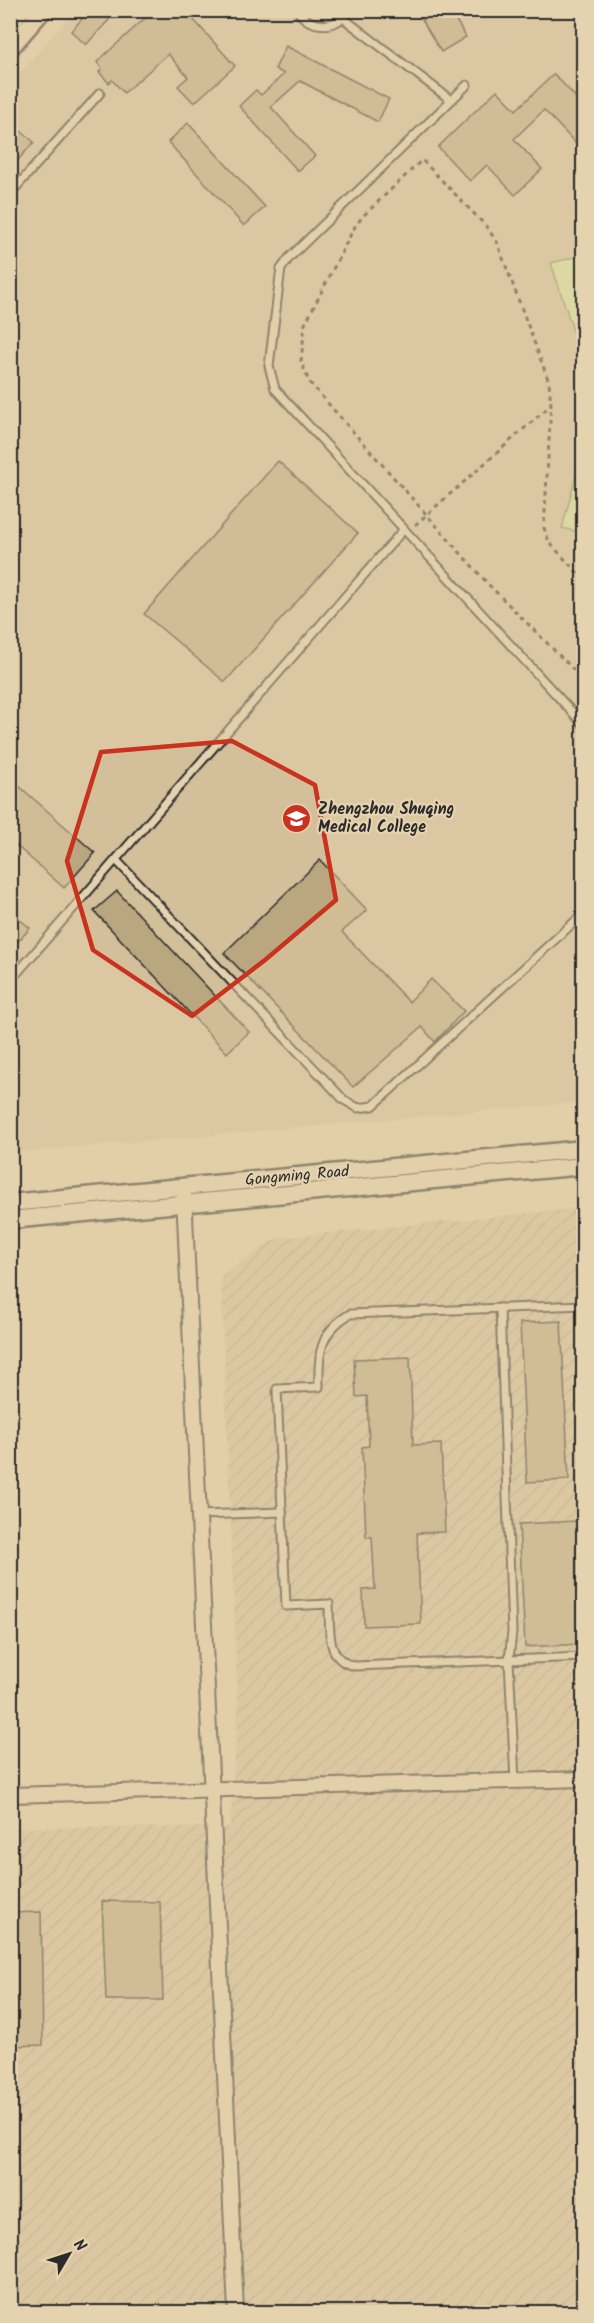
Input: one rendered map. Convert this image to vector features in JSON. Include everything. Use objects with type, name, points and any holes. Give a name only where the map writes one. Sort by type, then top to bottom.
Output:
[{"type":"street","points":[[10,23],[21,10]]},
{"type":"street","points":[[10,48],[43,10]]},
{"type":"street","name":"Gongming Road","points":[[10,1220],[184,1195],[584,1149]]},
{"type":"street","name":"Gongming Road","points":[[10,1203],[184,1195],[584,1166]]},
{"type":"street","points":[[184,1195],[236,2313]]},
{"type":"street","points":[[10,1795],[584,1779]]},
{"type":"lane","points":[[297,10],[306,20],[314,24],[332,24],[343,18],[349,10]]},
{"type":"lane","points":[[343,18],[451,100]]},
{"type":"lane","points":[[467,85],[289,258],[281,269],[269,366],[274,388],[584,725]]},
{"type":"lane","points":[[10,194],[100,93]]},
{"type":"lane","points":[[10,981],[405,531]]},
{"type":"lane","points":[[116,860],[344,1100],[358,1108],[373,1106],[584,913]]},
{"type":"lane","points":[[584,1305],[350,1314],[340,1320],[326,1338],[318,1359],[319,1387],[276,1389],[286,1606],[329,1604],[331,1646],[342,1662],[355,1666],[584,1657]]},
{"type":"lane","points":[[500,1308],[512,1632],[509,1660],[515,1781]]},
{"type":"lane","points":[[200,1515],[282,1512]]},
{"type":"path","points":[[584,580],[549,542],[544,528],[549,382],[497,242],[486,226],[422,160],[362,217],[354,228],[305,324],[301,361],[309,382],[488,584],[584,680]]},
{"type":"path","points":[[405,531],[550,405]]},
{"type":"highlighted area","points":[[232,741],[315,785],[336,900],[265,960],[192,1016],[93,950],[67,861],[101,752]]},
{"type":"shaded area","name":"Zhengzhou Shuqing Medical College","points":[[74,11],[583,11],[583,255],[551,263],[584,361],[583,450],[563,527],[584,533],[583,1102],[11,1153],[11,84]]},
{"type":"shaded area","points":[[583,1208],[583,2312],[11,2312],[10,1828],[230,1827],[238,1710],[221,1276],[277,1238]]},
{"type":"green space","points":[[584,255],[583,361],[551,263]]},
{"type":"green space","points":[[583,450],[583,533],[562,528]]},
{"type":"building","points":[[90,10],[118,10],[86,45],[71,31]]},
{"type":"building","points":[[154,10],[185,10],[235,66],[194,103],[178,86],[188,77],[168,54],[124,93],[112,80],[109,83],[99,72],[102,69],[97,62]]},
{"type":"building","points":[[416,10],[450,10],[466,37],[441,52]]},
{"type":"building","points":[[286,46],[389,99],[378,122],[300,81],[271,107],[315,156],[298,171],[239,106],[256,90],[261,95],[284,74],[275,69]]},
{"type":"building","points":[[554,74],[584,106],[584,152],[544,110],[514,139],[542,169],[515,195],[487,165],[470,181],[438,147],[497,90],[516,110]]},
{"type":"building","points":[[10,122],[34,142],[10,169]]},
{"type":"building","points":[[188,123],[265,207],[244,226],[168,142]]},
{"type":"building","points":[[278,461],[358,533],[225,682],[144,614]]},
{"type":"building","points":[[10,778],[95,853],[64,888],[10,840]]},
{"type":"building","points":[[320,860],[367,910],[342,932],[409,1002],[431,979],[464,1011],[435,1042],[422,1027],[353,1087],[224,953]]},
{"type":"building","points":[[117,891],[249,1032],[227,1053],[94,911]]},
{"type":"building","points":[[10,911],[30,928],[10,951]]},
{"type":"building","points":[[561,1321],[569,1480],[527,1482],[520,1323]]},
{"type":"building","points":[[410,1357],[413,1445],[441,1444],[445,1532],[417,1533],[421,1624],[364,1626],[363,1590],[375,1589],[372,1537],[366,1537],[362,1447],[369,1446],[367,1396],[356,1397],[354,1359]]},
{"type":"building","points":[[577,1521],[583,1644],[525,1647],[519,1524]]},
{"type":"building","points":[[102,1901],[160,1902],[163,2000],[106,2000]]},
{"type":"building","points":[[41,1912],[43,2045],[10,2046],[10,1913]]},
{"type":"place","name":"Zhengzhou Shuqing Medical College","points":[[297,818]]}]
